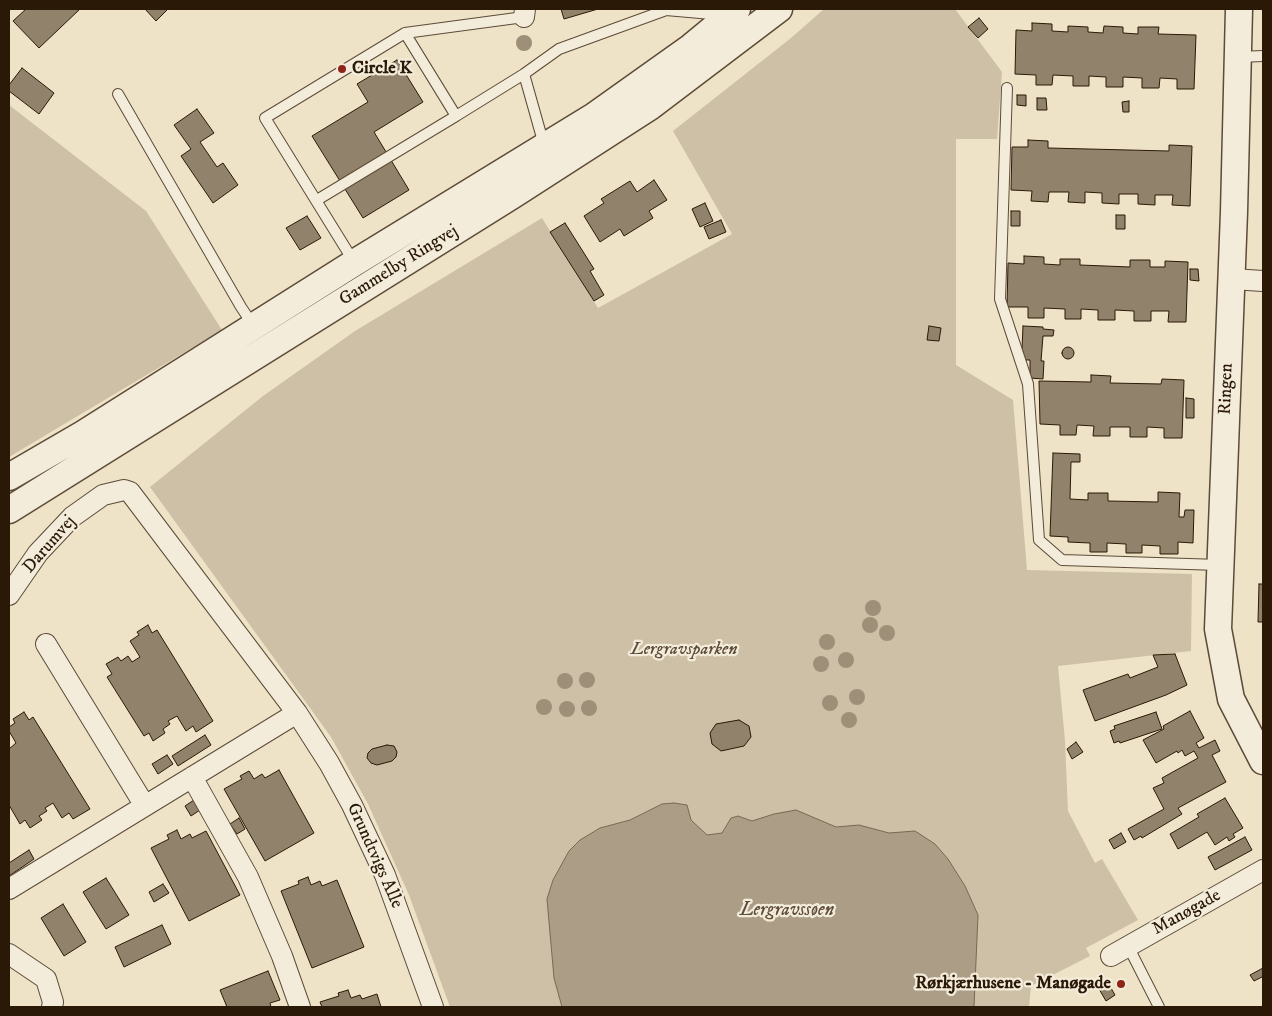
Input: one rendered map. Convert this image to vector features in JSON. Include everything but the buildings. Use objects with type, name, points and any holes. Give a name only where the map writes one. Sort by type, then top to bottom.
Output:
[{"type":"street","name":"Gammelby Ringvej","points":[[9,510],[513,195],[651,106],[779,9]]},
{"type":"street","name":"Ringen","points":[[1239,9],[1251,57],[1232,279],[1218,629],[1231,699],[1263,761]]},
{"type":"street","name":"Gammelby Ringvej","points":[[9,477],[83,434],[354,263],[602,110],[691,47],[733,12]]},
{"type":"street","points":[[1232,279],[1263,280]]},
{"type":"street","name":"Darumvej","points":[[9,595],[38,553],[72,517],[103,495],[124,490]]},
{"type":"street","name":"Grundtvigs Alle","points":[[124,490],[130,492],[144,509],[297,713],[329,763],[352,805],[385,875],[433,1007]]},
{"type":"street","points":[[46,644],[145,806]]},
{"type":"street","points":[[9,889],[297,713]]},
{"type":"street","points":[[192,777],[248,877],[282,956],[300,1007]]},
{"type":"street","name":"Manøgade","points":[[1110,956],[1263,870]]},
{"type":"street","points":[[9,954],[46,979],[53,1002],[52,1007]]},
{"type":"lane","points":[[317,200],[524,74],[559,49],[666,10],[733,12]]},
{"type":"lane","points":[[354,263],[265,118],[404,33],[525,13]]},
{"type":"lane","points":[[404,33],[456,116]]},
{"type":"lane","points":[[524,74],[544,146]]},
{"type":"lane","points":[[1007,88],[1000,299],[1028,384],[1040,540],[1062,560],[1221,565]]},
{"type":"lane","points":[[118,94],[241,308],[254,326]]},
{"type":"lane","points":[[1128,946],[1159,1007]]},
{"type":"green space","name":"Lergravsparken","points":[[824,9],[955,9],[1002,72],[997,139],[956,139],[956,365],[1013,400],[1027,570],[1192,574],[1191,651],[1058,666],[1065,741],[1068,811],[1095,863],[1102,859],[1138,920],[1086,948],[1090,956],[1031,986],[1029,1007],[450,1007],[409,895],[368,804],[331,737],[150,487],[263,396],[355,331],[542,218],[598,308],[732,234],[673,131],[791,38]]},
{"type":"green space","points":[[9,105],[146,211],[222,330],[9,457]]},
{"type":"water","name":"Lergravssøen","points":[[662,804],[687,805],[691,820],[707,835],[722,833],[731,818],[738,816],[752,821],[796,810],[836,827],[859,825],[889,833],[915,831],[935,844],[948,859],[965,886],[978,915],[974,1007],[562,1007],[554,978],[547,899],[553,880],[569,851],[580,840],[600,828],[630,820]]},
{"type":"place","name":"Circle K","points":[[342,69]]},
{"type":"place","name":"Rørkjærhusene - Manøgade","points":[[1121,984]]}]
